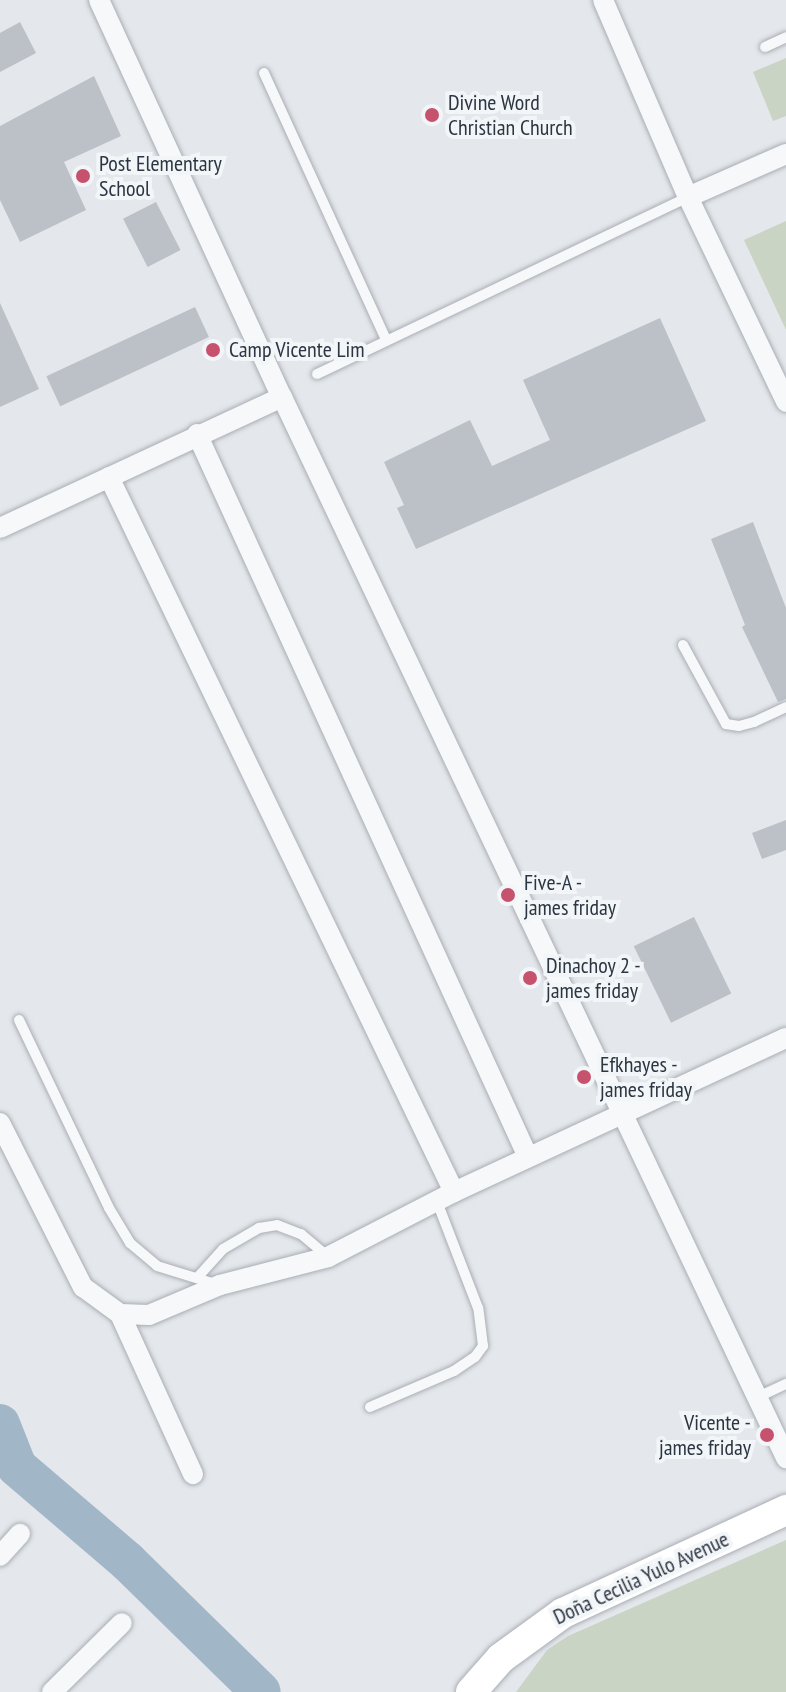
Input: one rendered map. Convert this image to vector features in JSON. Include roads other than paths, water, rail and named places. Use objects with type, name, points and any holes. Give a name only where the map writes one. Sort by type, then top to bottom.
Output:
[{"type":"main road","name":"Doña Cecilia Yulo Avenue","points":[[471,1692],[501,1658],[544,1624],[786,1510]]},
{"type":"street","points":[[99,0],[282,397],[786,1458]]},
{"type":"street","points":[[603,0],[688,197],[786,402]]},
{"type":"street","points":[[688,197],[786,154]]},
{"type":"street","points":[[0,528],[282,397]]},
{"type":"street","points":[[197,434],[528,1157]]},
{"type":"street","points":[[109,477],[446,1197]]},
{"type":"street","points":[[120,1314],[149,1315],[220,1285],[328,1257],[620,1113],[786,1038]]},
{"type":"street","points":[[0,1123],[83,1287],[120,1314],[193,1474]]},
{"type":"street","points":[[0,1556],[20,1534]]},
{"type":"street","points":[[52,1692],[122,1623]]},
{"type":"lane","points":[[765,47],[786,37]]},
{"type":"lane","points":[[264,73],[386,340]]},
{"type":"lane","points":[[317,374],[688,197]]},
{"type":"lane","points":[[683,645],[726,724],[739,726],[754,722],[786,707]]},
{"type":"lane","points":[[19,1020],[109,1208],[130,1243],[157,1266],[220,1285]]},
{"type":"lane","points":[[370,1407],[454,1371],[475,1357],[483,1346],[478,1308],[446,1197]]},
{"type":"lane","points":[[197,1278],[223,1249],[259,1228],[277,1225],[301,1234],[328,1257]]},
{"type":"lane","points":[[758,1397],[786,1384]]},
{"type":"waterway","points":[[0,1424],[17,1467],[127,1561],[261,1692]]},
{"type":"place","name":"Divine Word Christian Church","points":[[432,115]]},
{"type":"place","name":"Post Elementary School","points":[[83,176]]},
{"type":"place","name":"Camp Vicente Lim","points":[[213,350]]},
{"type":"place","name":"Five-A - james friday","points":[[508,895]]},
{"type":"place","name":"Dinachoy 2 - james friday","points":[[530,978]]},
{"type":"place","name":"Efkhayes - james friday","points":[[584,1077]]},
{"type":"place","name":"Vicente - james friday","points":[[767,1435]]}]
